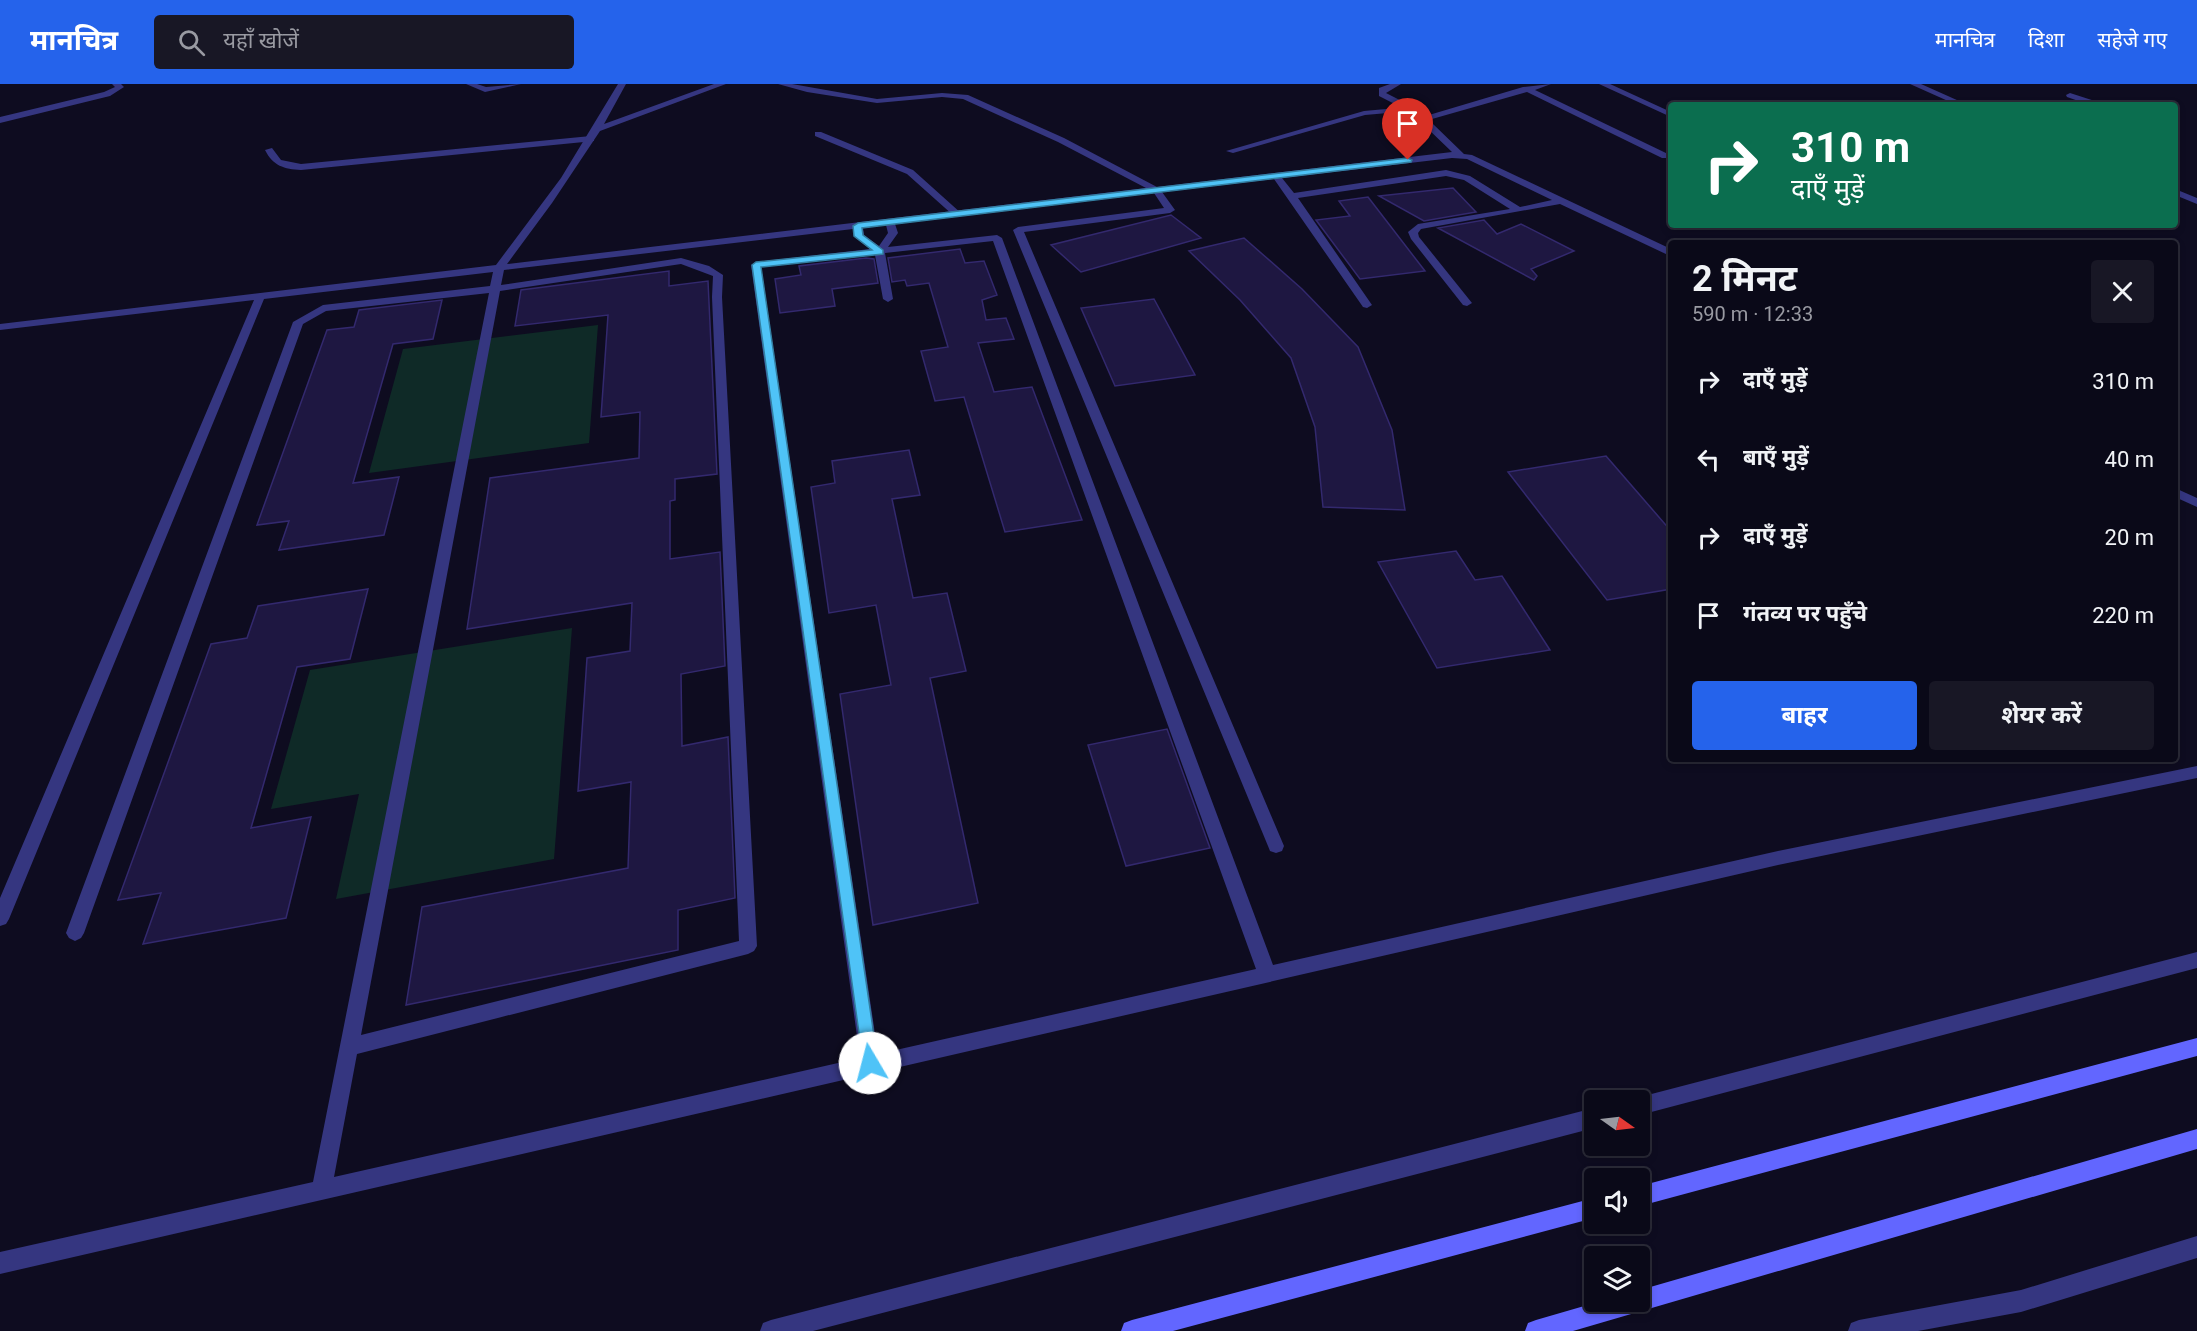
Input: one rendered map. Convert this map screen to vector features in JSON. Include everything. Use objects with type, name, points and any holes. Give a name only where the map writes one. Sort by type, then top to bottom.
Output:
[{"type":"main road","points":[[1650,1193],[2197,1047]]},
{"type":"main road","points":[[1650,1297],[2197,1139]]},
{"type":"main road","points":[[1132,1331],[1584,1211]]},
{"type":"main road","points":[[1536,1331],[1600,1312]]},
{"type":"street","points":[[0,120],[107,94],[120,87],[116,84]]},
{"type":"street","points":[[470,84],[485,90],[517,84]]},
{"type":"street","points":[[322,1188],[499,268],[558,193],[598,129],[622,84]]},
{"type":"street","points":[[598,129],[722,84]]},
{"type":"street","points":[[782,84],[827,94],[877,101],[942,95],[965,97],[1061,140],[1156,190],[1170,210],[1018,230],[1276,846]]},
{"type":"street","points":[[1396,84],[1382,90],[1382,94],[1428,118],[1547,84]]},
{"type":"street","points":[[1603,84],[1668,114]]},
{"type":"street","points":[[1914,84],[1957,102]]},
{"type":"street","points":[[1526,89],[1665,156]]},
{"type":"street","points":[[2070,95],[2090,102]]},
{"type":"street","points":[[1230,151],[1364,113],[1408,108]]},
{"type":"street","points":[[1428,118],[1429,125],[1461,156]]},
{"type":"street","points":[[818,134],[910,172],[957,214]]},
{"type":"street","points":[[269,150],[273,160],[279,164],[301,167],[591,139]]},
{"type":"street","points":[[0,327],[1461,156],[1469,157],[1668,252]]},
{"type":"street","points":[[1292,196],[1446,173],[1467,178],[1519,210]]},
{"type":"street","points":[[1276,176],[1366,305]]},
{"type":"street","points":[[2178,193],[2197,201]]},
{"type":"street","points":[[1467,303],[1414,237],[1413,231],[1418,227],[1560,201]]},
{"type":"street","points":[[880,252],[893,233],[890,222]]},
{"type":"street","points":[[858,226],[859,236],[880,252],[888,299]]},
{"type":"street","points":[[870,1063],[756,265],[997,238],[1267,974]]},
{"type":"street","points":[[75,933],[298,322],[323,308],[495,289],[681,261],[718,275],[717,297],[748,946],[349,1047]]},
{"type":"street","points":[[0,919],[260,297]]},
{"type":"street","points":[[2178,494],[2197,503]]},
{"type":"street","points":[[0,1263],[1778,858],[2197,772]]},
{"type":"street","points":[[1650,1103],[2197,960]]},
{"type":"street","points":[[771,1331],[1177,1228],[1584,1121]]},
{"type":"street","points":[[1859,1331],[2021,1301],[2197,1247]]},
{"type":"green space","points":[[598,325],[589,443],[369,473],[403,349]]},
{"type":"green space","points":[[572,628],[554,859],[336,899],[359,794],[271,809],[310,670]]},
{"type":"building","points":[[1453,188],[1476,212],[1424,221],[1379,196]]},
{"type":"building","points":[[1368,197],[1425,271],[1360,279],[1316,220],[1350,216],[1339,201]]},
{"type":"building","points":[[1171,215],[1201,238],[1081,272],[1051,245]]},
{"type":"building","points":[[1484,220],[1497,234],[1521,224],[1574,251],[1531,269],[1537,276],[1534,280],[1438,228]]},
{"type":"building","points":[[1244,238],[1302,289],[1358,347],[1392,430],[1405,510],[1323,507],[1315,427],[1291,358],[1240,300],[1189,251]]},
{"type":"building","points":[[960,249],[965,263],[984,261],[997,295],[982,300],[986,320],[1006,318],[1014,339],[978,343],[994,392],[1032,387],[1082,520],[1005,532],[964,397],[935,401],[921,351],[948,347],[929,283],[907,286],[905,280],[892,282],[888,258]]},
{"type":"building","points":[[874,259],[878,283],[832,289],[835,306],[780,313],[775,279],[801,275],[799,266]]},
{"type":"building","points":[[669,271],[669,286],[708,281],[717,474],[675,479],[675,500],[670,501],[670,559],[720,552],[725,666],[681,674],[682,746],[728,737],[735,898],[678,910],[678,950],[406,1005],[422,907],[628,868],[631,782],[578,791],[587,658],[630,651],[632,603],[467,629],[490,478],[639,458],[640,412],[601,417],[608,315],[515,326],[521,290]]},
{"type":"building","points":[[1154,299],[1195,375],[1115,386],[1081,308]]},
{"type":"building","points":[[442,300],[433,339],[393,344],[353,483],[399,477],[384,535],[279,550],[289,521],[257,525],[327,330],[354,327],[359,310]]},
{"type":"building","points":[[909,450],[920,495],[892,499],[913,598],[947,593],[966,671],[930,678],[978,903],[873,925],[840,694],[891,685],[876,605],[829,613],[811,487],[835,483],[832,461]]},
{"type":"building","points":[[1606,456],[1668,528],[1668,590],[1607,600],[1508,472]]},
{"type":"building","points":[[1456,551],[1475,580],[1502,576],[1550,650],[1437,668],[1378,562]]},
{"type":"building","points":[[368,589],[350,659],[297,667],[251,828],[311,817],[286,918],[143,944],[161,893],[118,900],[211,644],[247,638],[258,606]]},
{"type":"building","points":[[1167,729],[1210,848],[1126,866],[1088,745]]},
{"type":"route","points":[[870,1063],[756,265],[880,252],[859,236],[858,226],[1408,160]]}]
